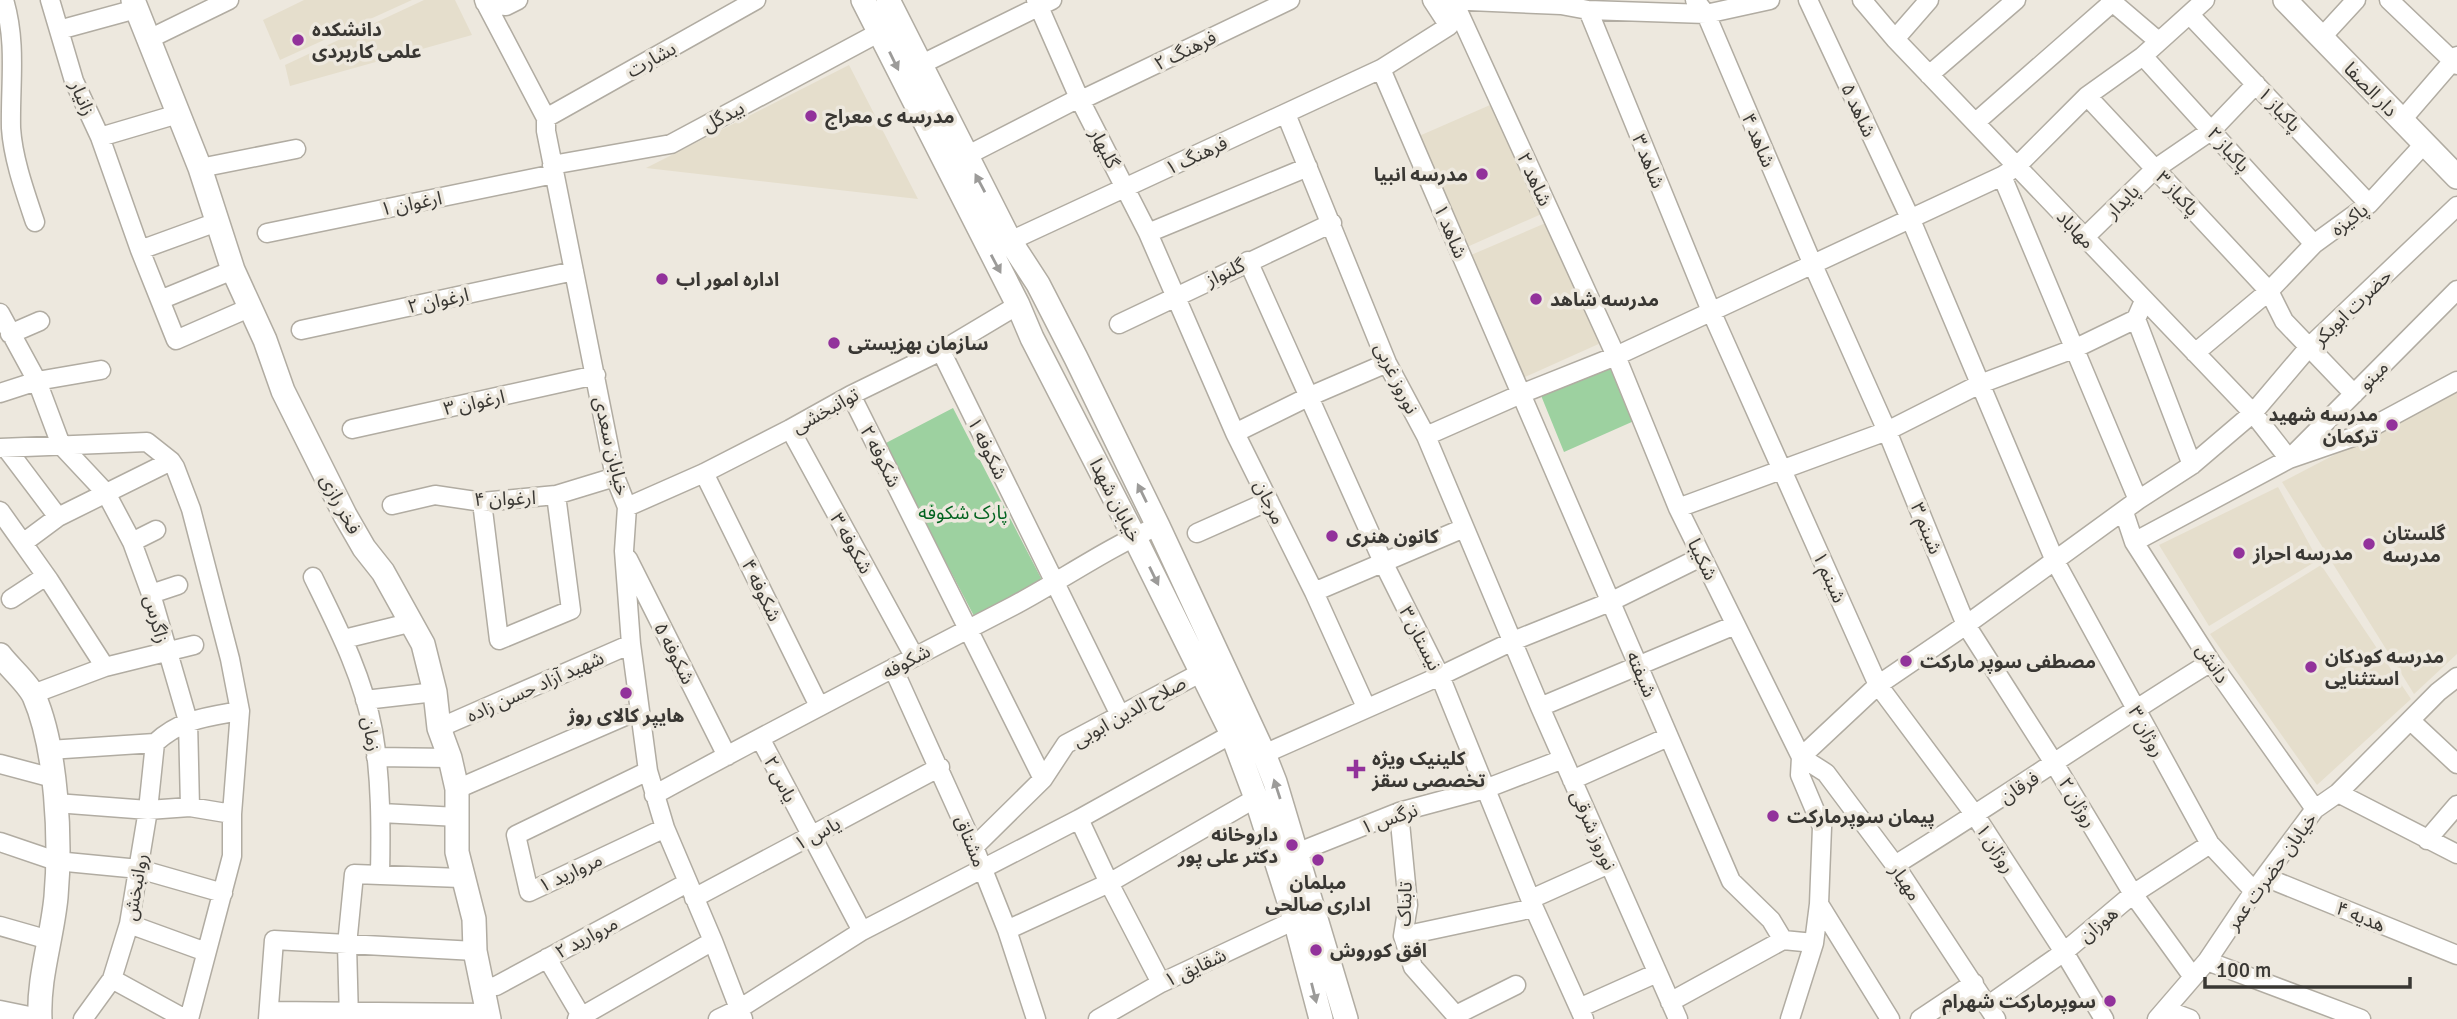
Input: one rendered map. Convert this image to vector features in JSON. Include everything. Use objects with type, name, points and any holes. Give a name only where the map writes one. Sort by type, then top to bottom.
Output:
[{"type":"main road","name":"خیابان شهدا","points":[[863,0],[1018,305],[1032,338],[1135,536],[1232,734],[1256,798],[1295,920],[1321,1019]]},
{"type":"main road","name":"خیابان شهدا","points":[[888,0],[1010,241],[1038,284],[1158,526],[1264,754],[1275,782],[1346,1019]]},
{"type":"main road","name":"دار الصفا","points":[[2285,0],[2401,121],[2454,168]]},
{"type":"main road","name":"فخر رازی","points":[[134,5],[200,168],[233,270],[265,340],[284,391],[345,515],[364,548],[383,572],[422,644],[435,692],[439,728],[457,789],[457,852],[461,877],[474,919],[475,951],[488,1016]]},
{"type":"main road","points":[[0,655],[33,694],[49,750],[56,803],[56,898],[42,974],[40,1019]]},
{"type":"street","name":"زانیار","points":[[50,0],[74,81],[100,138],[141,250]]},
{"type":"street","points":[[149,39],[229,0]]},
{"type":"street","points":[[485,1],[506,6],[518,0]]},
{"type":"street","name":"بشارت","points":[[546,118],[756,0]]},
{"type":"street","name":"فرهنگ ۲","points":[[966,156],[1290,0]]},
{"type":"street","name":"فرهنگ ۱","points":[[1010,241],[1381,69],[1449,26],[1432,0]]},
{"type":"street","points":[[1450,1],[1560,3],[1588,10],[1700,7],[1770,0]]},
{"type":"street","name":"شاهد ۵","points":[[1808,0],[1911,220],[1980,384]]},
{"type":"street","name":"مهاباد","points":[[1862,0],[1895,39],[1976,122],[2009,171],[2084,239],[2195,353],[2253,413],[2289,459]]},
{"type":"street","points":[[1895,39],[1929,0]]},
{"type":"street","points":[[1929,75],[2016,0]]},
{"type":"street","points":[[1426,436],[1616,356],[1911,220],[2009,171],[2087,96],[2143,56],[2157,40],[2205,0]]},
{"type":"street","points":[[2321,38],[2356,0]]},
{"type":"street","points":[[2389,0],[2456,60],[2401,121]]},
{"type":"street","name":"خیابان سعدی","points":[[485,1],[546,118],[553,169],[615,477],[626,507],[624,551],[631,644],[648,771],[654,795],[741,1014]]},
{"type":"street","name":"شاهد ۲","points":[[1450,1],[1616,356]]},
{"type":"street","points":[[1976,122],[2113,1],[2157,40]]},
{"type":"street","points":[[922,64],[1043,2]]},
{"type":"street","name":"گلبهار","points":[[1043,2],[1080,99],[1148,233],[1176,296]]},
{"type":"street","points":[[60,30],[134,5]]},
{"type":"street","name":"شاهد ۴","points":[[1700,7],[1888,431]]},
{"type":"street","points":[[4,8],[13,37],[6,84],[11,131],[35,222]]},
{"type":"street","name":"شاهد ۳","points":[[1588,10],[1711,311],[1782,468]]},
{"type":"street","name":"پاکباز ۱","points":[[2190,15],[2369,204]]},
{"type":"street","name":"بیدگل","points":[[553,169],[671,144],[880,32]]},
{"type":"street","name":"پاکباز ۲","points":[[2143,56],[2314,244]]},
{"type":"street","name":"شاهد ۱","points":[[1381,69],[1521,394]]},
{"type":"street","name":"پایدار","points":[[2084,239],[2155,169],[2212,130],[2256,84]]},
{"type":"street","name":"پاکباز ۳","points":[[2087,96],[2269,291],[2284,321],[2354,394]]},
{"type":"street","points":[[100,138],[178,114]]},
{"type":"street","name":"نوروز غربی","points":[[1286,114],[1387,363],[1426,436],[1513,641]]},
{"type":"street","name":"پاکیزه","points":[[2195,353],[2269,291],[2314,244],[2369,204],[2425,143]]},
{"type":"street","points":[[200,168],[296,149]]},
{"type":"street","points":[[1148,233],[1308,167]]},
{"type":"street","name":"ارغوان ۱","points":[[267,233],[553,169]]},
{"type":"street","points":[[2009,171],[2076,348],[2138,500]]},
{"type":"street","name":"حضرت ابوبکر","points":[[1801,757],[1878,685],[1966,625],[2138,500],[2192,465],[2253,413],[2309,347],[2457,206]]},
{"type":"street","points":[[217,222],[141,250],[176,340],[249,308]]},
{"type":"street","name":"گلنواز","points":[[1119,324],[1332,223]]},
{"type":"street","name":"نیستان ۳","points":[[1248,261],[1383,562],[1440,676],[1532,904],[1581,1014]]},
{"type":"street","points":[[160,300],[233,270]]},
{"type":"street","name":"ارغوان ۲","points":[[301,330],[574,271]]},
{"type":"street","name":"مینو","points":[[2289,459],[2457,290]]},
{"type":"street","name":"مرجان","points":[[1176,296],[1235,433],[1314,592],[1366,707]]},
{"type":"street","points":[[1678,508],[1888,431],[1980,384],[2076,348],[2136,319],[2144,301]]},
{"type":"street","name":"توانبخشی","points":[[626,507],[704,473],[790,429],[851,395],[941,351],[1018,305]]},
{"type":"street","name":"زاگرس","points":[[0,313],[37,381],[61,446],[106,492],[132,542],[151,594],[188,721],[190,807]]},
{"type":"street","points":[[2136,319],[2192,465]]},
{"type":"street","points":[[10,334],[40,321]]},
{"type":"street","name":"شکوفه ۱","points":[[941,351],[1120,715]]},
{"type":"street","name":"شکیبا","points":[[1616,356],[1678,508],[1801,757]]},
{"type":"street","points":[[1235,433],[1308,397],[1387,363]]},
{"type":"street","points":[[0,393],[37,381],[101,370]]},
{"type":"street","name":"ارغوان ۳","points":[[352,429],[596,375]]},
{"type":"street","points":[[2134,542],[2289,459],[2353,437],[2457,381]]},
{"type":"street","name":"روژان ۳","points":[[1980,384],[2055,561],[2134,709],[2210,844],[2259,884]]},
{"type":"street","name":"شیفته","points":[[1521,394],[1731,881],[1771,920],[1783,940]]},
{"type":"street","name":"شکوفه ۲","points":[[851,395],[1043,779]]},
{"type":"street","name":"شکوفه ۳","points":[[790,429],[914,656]]},
{"type":"street","name":"شبنم ۳","points":[[1888,431],[1966,625]]},
{"type":"street","points":[[3,448],[147,442],[171,461],[191,509],[230,659],[240,711],[232,814],[232,856],[187,1019],[112,979]]},
{"type":"street","points":[[3,448],[58,517]]},
{"type":"street","points":[[23,543],[58,517],[171,461]]},
{"type":"street","name":"شبنم ۱","points":[[1782,468],[1878,685]]},
{"type":"street","name":"شکوفه ۴","points":[[704,473],[819,706]]},
{"type":"street","name":"ارغوان ۴","points":[[392,505],[435,495],[482,502],[556,495],[615,477]]},
{"type":"street","points":[[482,502],[499,640],[571,610],[556,495]]},
{"type":"street","points":[[1197,533],[1269,501]]},
{"type":"street","points":[[0,511],[105,667]]},
{"type":"street","name":"دانش","points":[[2124,512],[2134,542],[2211,662],[2315,808]]},
{"type":"street","name":"شکوفه","points":[[654,795],[1055,584],[1135,536],[1158,526]]},
{"type":"street","points":[[1314,592],[1464,528]]},
{"type":"street","points":[[132,542],[156,530]]},
{"type":"street","name":"شکوفه ۵","points":[[624,551],[727,755]]},
{"type":"street","points":[[1264,754],[1513,641],[1610,602],[1701,557]]},
{"type":"street","points":[[11,599],[46,576]]},
{"type":"street","name":"زمان","points":[[313,577],[344,639],[373,730],[381,813],[380,875]]},
{"type":"street","points":[[151,594],[178,585]]},
{"type":"street","points":[[344,639],[409,623]]},
{"type":"street","points":[[1540,707],[1735,625]]},
{"type":"street","name":"روژان ۲","points":[[1966,625],[2133,894],[2193,977]]},
{"type":"street","name":"نوروز شرقی","points":[[1513,641],[1678,1019]]},
{"type":"street","name":"شهید آزاد حسن زاده","points":[[439,728],[631,644]]},
{"type":"street","points":[[33,694],[105,667],[194,645]]},
{"type":"street","name":"فرقان","points":[[1895,865],[2211,662]]},
{"type":"street","name":"مشتاق","points":[[893,668],[975,847],[1007,930],[1036,1019]]},
{"type":"street","name":"صلاح الدین ابوبی","points":[[975,847],[1043,779],[1066,744],[1202,672]]},
{"type":"street","name":"خیابان حضرت عمر","points":[[2162,1015],[2207,961],[2315,808],[2338,793],[2438,692],[2457,677]]},
{"type":"street","name":"روژان ۱","points":[[1878,685],[1975,816],[2064,952],[2104,1019]]},
{"type":"street","points":[[365,699],[435,692]]},
{"type":"street","points":[[457,789],[639,710]]},
{"type":"street","points":[[49,750],[155,743],[172,729],[188,721],[240,711]]},
{"type":"street","points":[[2411,722],[2457,764]]},
{"type":"street","points":[[718,1019],[741,1014],[862,931],[1079,819],[1232,734]]},
{"type":"street","points":[[1572,780],[1668,737]]},
{"type":"street","name":"یاس ۲","points":[[760,738],[862,931]]},
{"type":"street","name":"روانبخش","points":[[83,1019],[112,979],[129,924],[148,810],[155,743]]},
{"type":"street","points":[[376,757],[450,758]]},
{"type":"street","points":[[1790,1019],[1814,943],[1819,904],[1822,827],[1800,775],[1801,757]]},
{"type":"street","name":"مهیار","points":[[1801,757],[1826,773],[1895,865],[1992,1012]]},
{"type":"street","name":"نرگس ۱","points":[[1296,853],[1399,812],[1485,789],[1563,759]]},
{"type":"street","points":[[0,764],[53,778]]},
{"type":"street","name":"یاس ۱","points":[[690,891],[811,837],[940,767]]},
{"type":"street","name":"مروارید ۱","points":[[648,771],[516,835],[529,891],[665,828]]},
{"type":"street","points":[[2338,793],[2457,854]]},
{"type":"street","points":[[1007,930],[1109,883],[1256,798]]},
{"type":"street","points":[[56,803],[148,810],[190,807],[232,814]]},
{"type":"street","points":[[2427,840],[2457,805]]},
{"type":"street","name":"تابناک","points":[[1399,812],[1408,905],[1403,936],[1413,967],[1457,1017]]},
{"type":"street","points":[[381,813],[458,817]]},
{"type":"street","points":[[1079,819],[1161,983]]},
{"type":"street","points":[[0,842],[56,861],[139,869],[223,893]]},
{"type":"street","name":"هوزان","points":[[1992,1012],[2133,894],[2210,844]]},
{"type":"street","points":[[1403,936],[1532,904],[1609,864]]},
{"type":"street","points":[[349,1015],[347,945],[354,874],[461,877]]},
{"type":"street","name":"هدیه ۴","points":[[2259,884],[2457,955]]},
{"type":"street","name":"مروارید ۲","points":[[484,987],[496,986],[547,958],[690,891]]},
{"type":"street","points":[[1819,904],[1890,1019]]},
{"type":"street","name":"شقایق ۱","points":[[1098,1019],[1161,983],[1295,920]]},
{"type":"street","points":[[129,924],[206,952]]},
{"type":"street","points":[[0,926],[49,940]]},
{"type":"street","points":[[475,951],[274,940],[269,1015],[488,1016]]},
{"type":"street","points":[[1670,1002],[1783,940],[1814,943]]},
{"type":"street","points":[[547,958],[580,1018],[713,941]]},
{"type":"street","points":[[2207,961],[2361,1019]]},
{"type":"street","points":[[1581,1014],[1657,973]]},
{"type":"street","points":[[1920,1019],[1974,983]]},
{"type":"street","points":[[1457,1017],[1516,985]]},
{"type":"street","points":[[0,1010],[40,1019]]},
{"type":"street","points":[[2162,1015],[2190,1019]]},
{"type":"shaded area","name":"دانشکده علمی کاربردی","points":[[304,0],[412,0],[280,60],[263,20]]},
{"type":"shaded area","points":[[424,0],[455,0],[472,35],[290,86],[285,65]]},
{"type":"shaded area","name":"مدرسه ی معراج","points":[[849,65],[918,199],[646,168]]},
{"type":"shaded area","name":"مدرسه انبیا","points":[[1497,102],[1546,212],[1467,247],[1419,136]]},
{"type":"shaded area","name":"مدرسه شاهد","points":[[1548,222],[1603,342],[1523,378],[1471,255]]},
{"type":"shaded area","points":[[2457,391],[2457,654],[2414,694],[2282,482]]},
{"type":"shaded area","name":"مدرسه احراز","points":[[2278,487],[2318,560],[2209,626],[2159,545]]},
{"type":"shaded area","name":"مدرسه کودکان استثنایی","points":[[2321,565],[2411,699],[2317,785],[2210,634]]},
{"type":"green space","points":[[1611,364],[1634,421],[1564,452],[1540,393]]},
{"type":"green space","name":"پارک شکوفه","points":[[953,408],[1042,580],[974,616],[884,444]]},
{"type":"place","name":"دانشکده علمی کاربردی","points":[[298,40]]},
{"type":"place","name":"مدرسه ی معراج","points":[[811,116]]},
{"type":"place","name":"مدرسه انبیا","points":[[1482,174]]},
{"type":"place","name":"اداره امور اب","points":[[662,279]]},
{"type":"place","name":"مدرسه شاهد","points":[[1536,299]]},
{"type":"place","name":"سازمان بهزیستی","points":[[834,343]]},
{"type":"place","name":"مدرسه شهید ترکمان","points":[[2392,425]]},
{"type":"place","name":"کانون هنری","points":[[1332,536]]},
{"type":"place","name":"گلستان مدرسه","points":[[2369,544]]},
{"type":"place","name":"مدرسه احراز","points":[[2239,553]]},
{"type":"place","name":"مصطفی سوپر مارکت","points":[[1906,661]]},
{"type":"place","name":"مدرسه کودکان استثنایی","points":[[2311,667]]},
{"type":"place","name":"هایپر کالای روژ","points":[[626,693]]},
{"type":"place","name":"کلینیک ویژه تخصصی سقز","points":[[1356,769]]},
{"type":"place","name":"پیمان سوپرمارکت","points":[[1773,816]]},
{"type":"place","name":"داروخانه دکتر علی پور","points":[[1292,845]]},
{"type":"place","name":"مبلمان اداری صالحی","points":[[1318,860]]},
{"type":"place","name":"افق کوروش","points":[[1316,950]]},
{"type":"place","name":"سوپرمارکت شهرام","points":[[2110,1001]]}]
